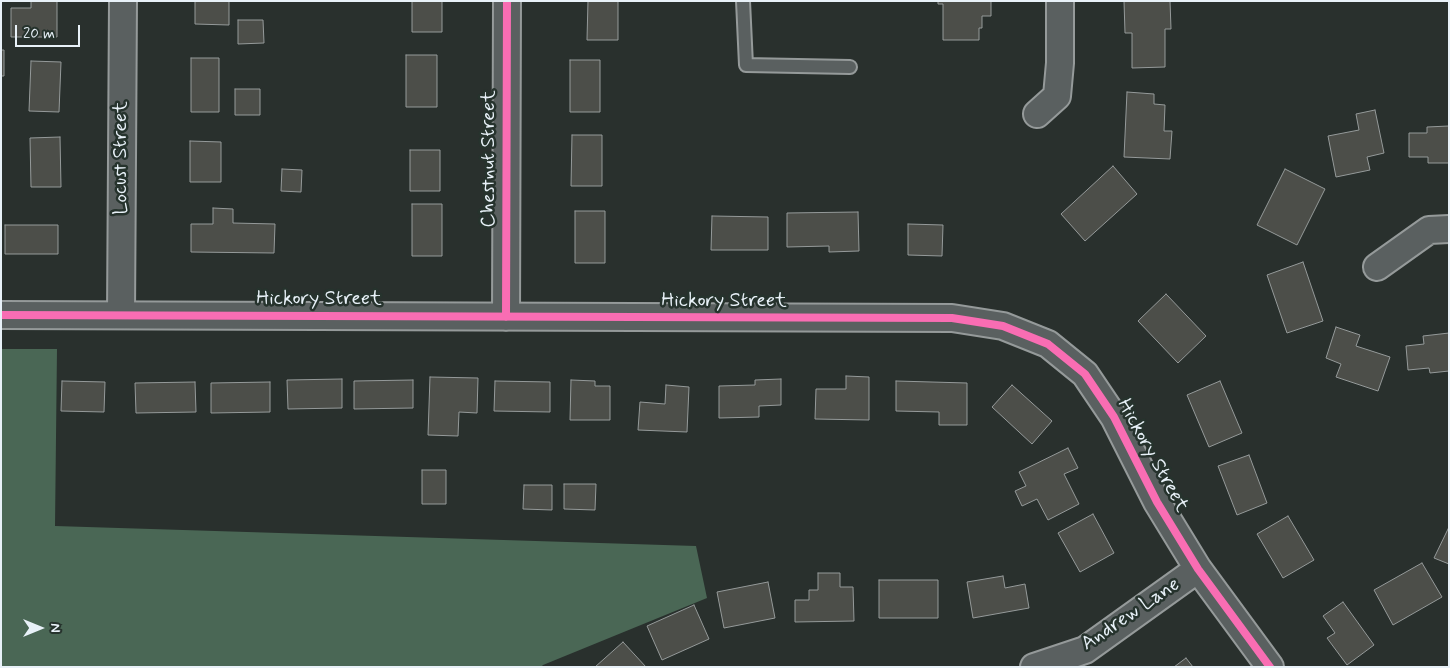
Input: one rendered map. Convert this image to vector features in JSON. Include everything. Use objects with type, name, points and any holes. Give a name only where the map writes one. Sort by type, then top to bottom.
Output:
[{"type":"street","name":"Locust Street","points":[[121,315],[123,1]]},
{"type":"street","name":"Chestnut Street","points":[[506,317],[507,1]]},
{"type":"street","points":[[1037,114],[1057,96],[1060,62],[1060,1]]},
{"type":"street","points":[[1377,268],[1429,230],[1449,229]]},
{"type":"street","name":"Hickory Street","points":[[1,315],[952,318],[1003,326],[1048,344],[1084,374],[1114,417],[1157,502],[1198,569],[1270,667]]},
{"type":"street","name":"Andrew Lane","points":[[1034,667],[1084,650],[1198,569]]},
{"type":"lane","points":[[743,1],[746,66],[850,67]]},
{"type":"green space","points":[[1,349],[57,349],[55,526],[696,546],[707,598],[541,667],[1,667]]},
{"type":"building","points":[[31,1],[57,1],[57,37],[11,37],[11,8],[31,8]]},
{"type":"building","points":[[195,1],[229,1],[229,25],[195,24]]},
{"type":"building","points":[[412,1],[442,1],[442,32],[412,32]]},
{"type":"building","points":[[588,1],[618,1],[618,40],[587,40]]},
{"type":"building","points":[[938,1],[991,1],[991,16],[982,16],[979,40],[943,40],[943,4],[938,4]]},
{"type":"building","points":[[1124,1],[1170,1],[1171,29],[1165,29],[1165,67],[1132,68],[1132,33],[1125,33]]},
{"type":"building","points":[[238,20],[263,20],[264,43],[238,44]]},
{"type":"building","points":[[1,50],[4,50],[4,76],[1,76]]},
{"type":"building","points":[[406,55],[437,55],[437,107],[406,107]]},
{"type":"building","points":[[191,58],[219,58],[219,112],[191,112]]},
{"type":"building","points":[[570,60],[600,60],[600,112],[570,112]]},
{"type":"building","points":[[31,61],[61,62],[59,112],[29,111]]},
{"type":"building","points":[[235,89],[260,89],[260,115],[235,115]]},
{"type":"building","points":[[1127,92],[1154,94],[1154,104],[1165,105],[1164,131],[1172,131],[1170,159],[1124,157]]},
{"type":"building","points":[[1375,110],[1384,153],[1367,157],[1370,170],[1336,177],[1328,136],[1359,130],[1356,114]]},
{"type":"building","points":[[1449,126],[1449,163],[1428,163],[1428,157],[1409,157],[1409,133],[1427,133],[1427,127]]},
{"type":"building","points":[[572,135],[602,135],[602,186],[571,186]]},
{"type":"building","points":[[60,137],[61,187],[31,187],[30,138]]},
{"type":"building","points":[[190,141],[221,142],[221,182],[190,182]]},
{"type":"building","points":[[410,150],[440,150],[440,191],[410,191]]},
{"type":"building","points":[[1113,166],[1137,194],[1085,241],[1061,214]]},
{"type":"building","points":[[282,169],[302,170],[301,192],[281,191]]},
{"type":"building","points":[[1285,169],[1325,189],[1297,245],[1257,225]]},
{"type":"building","points":[[412,204],[442,204],[442,256],[412,256]]},
{"type":"building","points":[[213,208],[233,209],[233,223],[275,224],[274,253],[191,252],[191,224],[213,224]]},
{"type":"building","points":[[575,211],[605,211],[605,263],[575,263]]},
{"type":"building","points":[[858,212],[859,251],[829,252],[829,246],[787,247],[787,213]]},
{"type":"building","points":[[712,216],[768,217],[768,250],[711,250]]},
{"type":"building","points":[[908,224],[943,225],[942,256],[908,255]]},
{"type":"building","points":[[5,225],[58,225],[58,254],[5,254]]},
{"type":"building","points":[[1303,262],[1323,321],[1287,333],[1267,275]]},
{"type":"building","points":[[1166,294],[1206,336],[1178,363],[1138,321]]},
{"type":"building","points":[[1336,327],[1360,335],[1356,346],[1390,357],[1378,391],[1336,377],[1341,364],[1326,358]]},
{"type":"building","points":[[1449,333],[1449,371],[1430,373],[1429,368],[1408,370],[1406,346],[1424,344],[1423,336]]},
{"type":"building","points":[[846,376],[869,377],[869,420],[815,419],[816,389],[846,389]]},
{"type":"building","points":[[430,377],[478,378],[477,413],[459,412],[458,436],[428,435]]},
{"type":"building","points":[[342,379],[342,408],[288,409],[287,380]]},
{"type":"building","points":[[781,379],[781,405],[759,406],[759,417],[719,418],[719,386],[755,385],[755,380]]},
{"type":"building","points":[[413,380],[413,408],[354,409],[354,381]]},
{"type":"building","points":[[571,380],[595,381],[595,386],[610,386],[610,420],[570,420]]},
{"type":"building","points":[[62,381],[105,382],[104,412],[61,411]]},
{"type":"building","points":[[495,381],[550,382],[550,412],[494,411]]},
{"type":"building","points":[[896,381],[967,383],[967,425],[939,425],[939,412],[896,411]]},
{"type":"building","points":[[1220,381],[1242,433],[1209,447],[1187,395]]},
{"type":"building","points":[[195,382],[196,412],[136,413],[135,383]]},
{"type":"building","points":[[270,382],[270,412],[211,413],[211,383]]},
{"type":"building","points":[[666,385],[689,387],[687,432],[638,430],[640,402],[665,404]]},
{"type":"building","points":[[1012,385],[1052,421],[1032,444],[992,407]]},
{"type":"building","points":[[1068,448],[1078,468],[1064,474],[1079,504],[1048,520],[1037,499],[1022,506],[1015,491],[1026,486],[1019,472]]},
{"type":"building","points":[[1249,455],[1267,503],[1237,515],[1218,466]]},
{"type":"building","points":[[422,470],[446,470],[446,504],[422,504]]},
{"type":"building","points":[[564,484],[596,484],[595,510],[564,509]]},
{"type":"building","points":[[524,485],[552,485],[552,510],[523,509]]},
{"type":"building","points":[[1093,514],[1114,553],[1080,572],[1058,533]]},
{"type":"building","points":[[1288,516],[1314,560],[1283,578],[1257,534]]},
{"type":"building","points":[[1449,527],[1449,564],[1434,558]]},
{"type":"building","points":[[1422,563],[1442,597],[1393,625],[1374,590]]},
{"type":"building","points":[[818,573],[840,573],[840,587],[853,587],[854,621],[795,622],[795,600],[809,600],[809,590],[818,590]]},
{"type":"building","points":[[1003,576],[1005,588],[1025,584],[1029,608],[973,618],[967,582]]},
{"type":"building","points":[[879,580],[938,580],[938,618],[879,618]]},
{"type":"building","points":[[768,582],[775,618],[724,628],[717,592]]},
{"type":"building","points":[[1343,602],[1374,645],[1347,665],[1327,638],[1335,633],[1323,616]]},
{"type":"building","points":[[694,605],[709,639],[662,660],[647,626]]},
{"type":"building","points":[[623,642],[646,667],[595,667]]},
{"type":"building","points":[[1186,658],[1193,667],[1174,667]]},
{"type":"cycle path","points":[[506,317],[507,1]]},
{"type":"cycle path","points":[[1,315],[952,318],[1003,326],[1048,344],[1085,374],[1114,417],[1157,502],[1198,569],[1270,667]]}]
